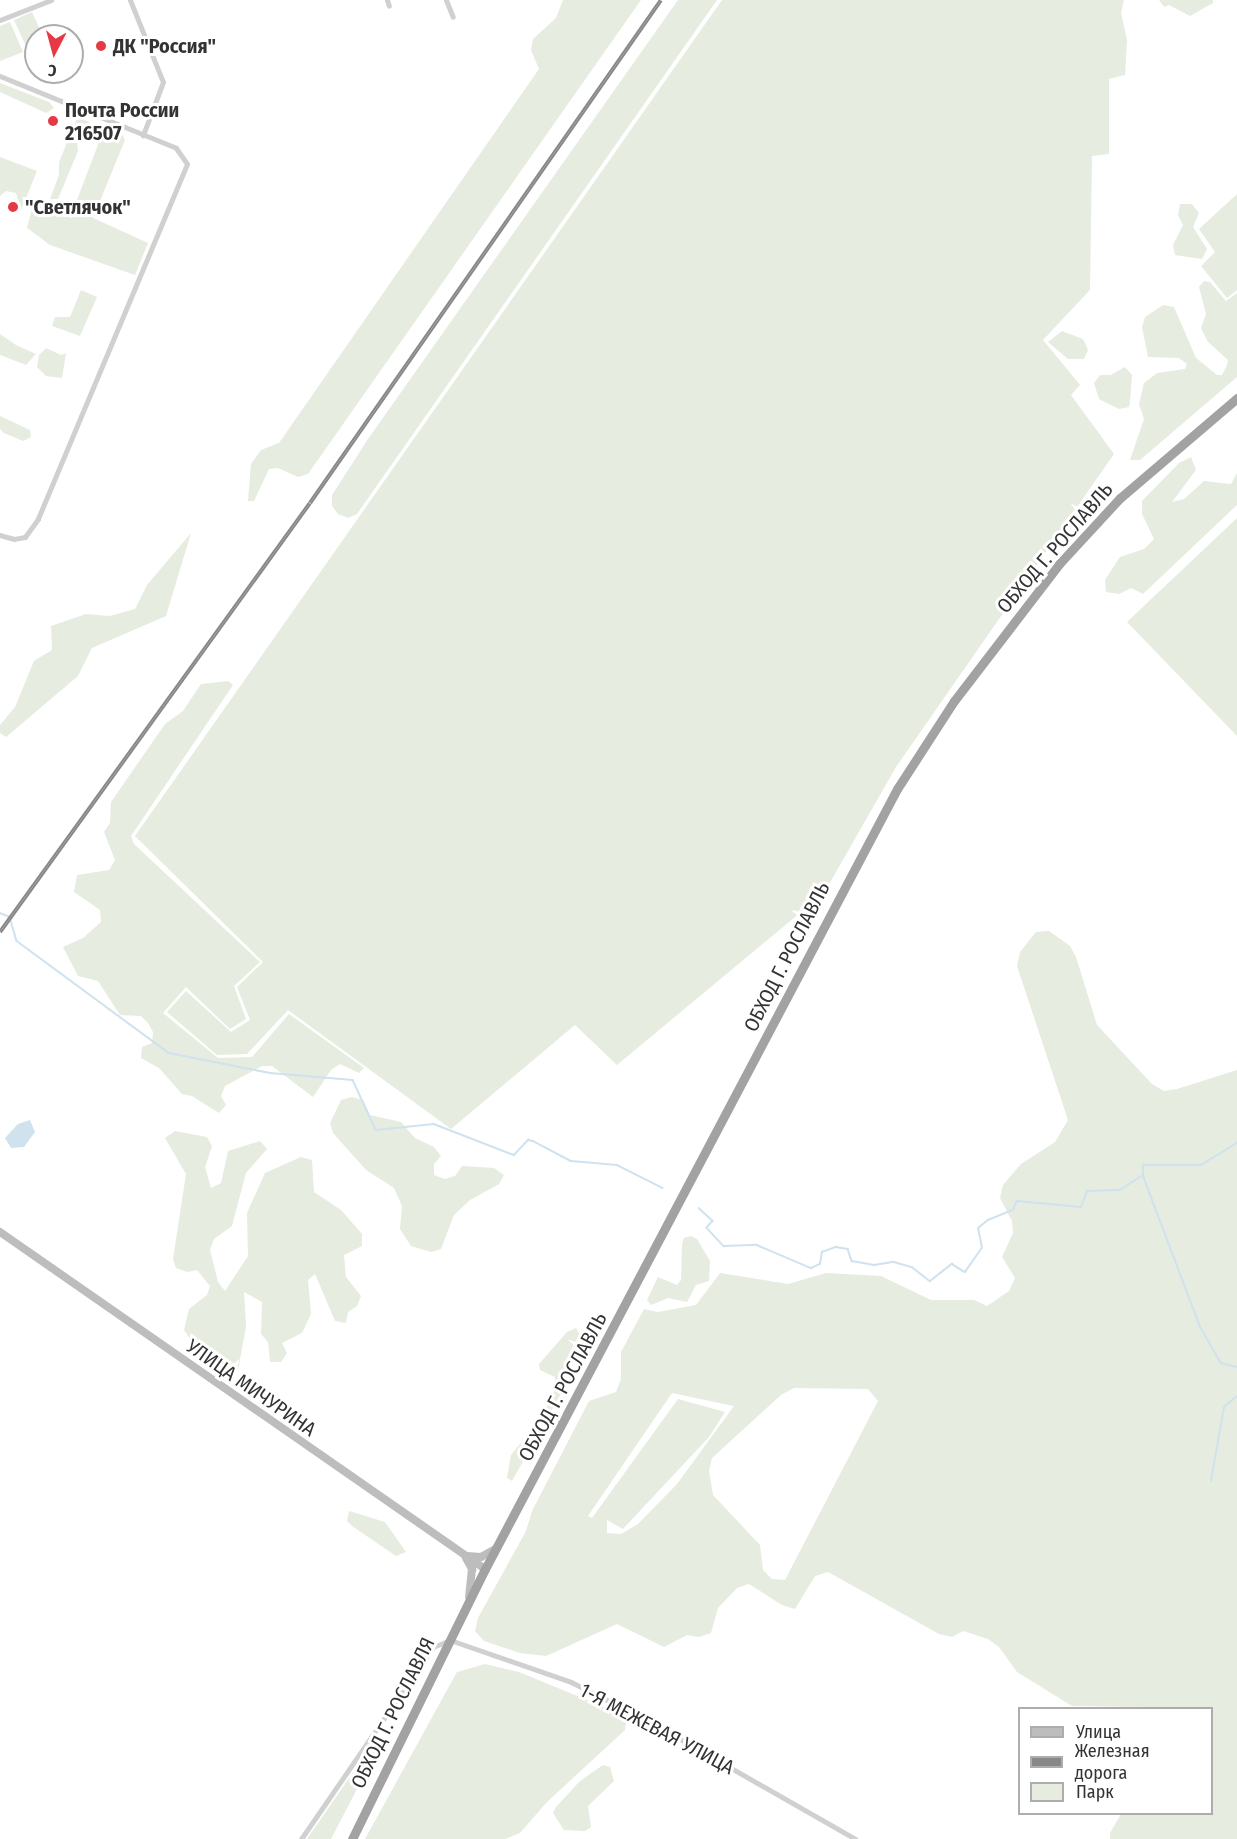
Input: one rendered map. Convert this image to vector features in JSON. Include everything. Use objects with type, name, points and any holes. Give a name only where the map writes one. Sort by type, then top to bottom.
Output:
[{"type":"highway","name":"ОБХОД Г. РОСЛАВЛЬ","points":[[468,1603],[869,837],[918,755],[1031,598],[1093,526],[1175,448],[1237,398]]},
{"type":"highway","name":"ОБХОД Г. РОСЛАВЛЯ","points":[[352,1839],[468,1603]]},
{"type":"main road","name":"УЛИЦА МИЧУРИНА","points":[[0,1232],[485,1569]]},
{"type":"main road","points":[[464,1555],[481,1557],[497,1548]]},
{"type":"main road","points":[[464,1555],[472,1569],[468,1603]]},
{"type":"street","points":[[0,20],[51,0]]},
{"type":"street","points":[[130,0],[163,82],[143,135]]},
{"type":"street","points":[[387,0],[389,6]]},
{"type":"street","points":[[446,0],[453,17]]},
{"type":"street","points":[[0,76],[162,142],[183,154],[185,175],[38,519],[25,537],[14,539],[0,535]]},
{"type":"street","points":[[301,1839],[433,1647],[450,1640]]},
{"type":"street","name":"1-Я МЕЖЕВАЯ УЛИЦА","points":[[450,1640],[571,1682],[652,1723],[855,1839]]},
{"type":"green space","points":[[563,0],[641,0],[308,474],[298,477],[278,468],[269,469],[254,501],[248,501],[251,464],[261,450],[279,443],[539,69],[531,50],[533,39],[556,18]]},
{"type":"green space","points":[[678,0],[717,0],[357,514],[348,518],[338,514],[332,506],[332,495],[368,439]]},
{"type":"green space","points":[[722,0],[1124,0],[1121,13],[1127,40],[1125,75],[1109,79],[1109,154],[1092,156],[1090,290],[1043,340],[1080,385],[1071,395],[1114,454],[896,767],[824,893],[617,1065],[575,1025],[451,1129],[288,1010],[247,1054],[217,1055],[167,1012],[186,991],[231,1032],[250,1020],[237,987],[263,962],[135,836]]},
{"type":"green space","points":[[1159,0],[1213,0],[1213,3],[1190,16],[1169,5],[1164,7]]},
{"type":"green space","points":[[32,12],[38,24],[24,24],[24,42],[14,20]]},
{"type":"green space","points":[[10,22],[23,52],[0,61],[0,26]]},
{"type":"green space","points":[[0,83],[49,102],[54,108],[46,113],[0,92]]},
{"type":"green space","points":[[78,116],[92,124],[77,140],[78,151],[58,199],[50,199],[59,175],[59,162]]},
{"type":"green space","points":[[104,129],[121,133],[125,140],[93,218],[148,243],[135,275],[50,245],[27,228],[34,201],[65,215],[72,213]]},
{"type":"green space","points":[[0,157],[37,171],[21,210],[16,193],[6,191],[0,196]]},
{"type":"green space","points":[[1237,194],[1237,290],[1227,298],[1201,266],[1215,252],[1199,229]]},
{"type":"green space","points":[[1180,204],[1192,204],[1199,213],[1193,227],[1207,249],[1202,259],[1175,255],[1173,245],[1183,225],[1178,215]]},
{"type":"green space","points":[[1204,281],[1210,282],[1226,301],[1237,293],[1237,377],[1140,460],[1130,460],[1144,419],[1139,404],[1144,383],[1157,373],[1185,369],[1187,364],[1179,358],[1148,357],[1142,327],[1145,317],[1163,305],[1174,307],[1196,358],[1217,375],[1222,375],[1227,365],[1228,360],[1208,342],[1201,328],[1206,314],[1199,287]]},
{"type":"green space","points":[[81,290],[97,297],[80,336],[52,326],[55,317],[70,317]]},
{"type":"green space","points":[[1062,331],[1083,339],[1088,350],[1084,359],[1068,359],[1048,342]]},
{"type":"green space","points":[[0,334],[16,345],[36,354],[26,365],[0,355]]},
{"type":"green space","points":[[46,348],[61,355],[66,353],[62,378],[46,376],[37,367],[39,355]]},
{"type":"green space","points":[[1125,367],[1132,375],[1130,402],[1129,407],[1119,409],[1099,399],[1094,383],[1100,375],[1111,375]]},
{"type":"green space","points":[[0,416],[30,430],[31,437],[23,441],[4,433],[0,429]]},
{"type":"green space","points":[[1191,457],[1196,470],[1172,502],[1184,499],[1204,481],[1231,484],[1237,473],[1237,505],[1143,594],[1131,588],[1119,594],[1106,592],[1105,580],[1120,557],[1144,549],[1154,539],[1142,514],[1142,501],[1179,463]]},
{"type":"green space","points":[[1237,518],[1237,736],[1127,622]]},
{"type":"green space","points":[[191,533],[166,616],[92,648],[78,676],[6,737],[0,733],[0,725],[15,707],[34,661],[52,650],[51,626],[86,614],[110,616],[135,609],[147,585]]},
{"type":"green space","points":[[228,681],[233,685],[131,836],[134,844],[260,962],[234,986],[246,1019],[230,1029],[186,987],[163,1013],[218,1058],[252,1057],[289,1014],[364,1068],[359,1073],[340,1064],[331,1070],[313,1097],[272,1066],[262,1066],[225,1086],[221,1096],[226,1105],[219,1113],[192,1096],[182,1094],[159,1068],[141,1058],[142,1047],[152,1043],[153,1032],[148,1023],[141,1016],[120,1015],[98,981],[78,976],[63,947],[83,938],[101,922],[100,910],[74,892],[77,875],[109,870],[115,860],[104,832],[110,823],[111,802],[165,724],[183,711],[201,684]]},
{"type":"green space","points":[[1049,931],[1070,946],[1076,957],[1097,1025],[1152,1084],[1164,1091],[1237,1070],[1237,1839],[1110,1839],[1110,1833],[1120,1815],[1213,1815],[1213,1707],[1072,1706],[1017,1672],[999,1647],[988,1639],[963,1631],[952,1637],[939,1634],[828,1572],[815,1576],[795,1609],[782,1605],[749,1584],[737,1588],[718,1608],[711,1633],[699,1637],[687,1635],[664,1647],[617,1624],[546,1656],[520,1653],[484,1641],[475,1631],[478,1618],[526,1531],[532,1511],[589,1401],[616,1392],[621,1379],[621,1352],[644,1309],[658,1312],[696,1305],[720,1273],[788,1284],[826,1273],[881,1276],[931,1300],[974,1300],[987,1306],[1009,1291],[1015,1278],[1002,1257],[1013,1233],[1012,1221],[1000,1198],[1003,1185],[1021,1164],[1055,1142],[1068,1120],[1017,966],[1020,952],[1036,932]],"holes":[[[794,1388],[868,1389],[878,1401],[785,1580],[772,1579],[763,1570],[760,1545],[713,1495],[709,1471],[712,1458],[781,1395]],[[672,1393],[734,1406],[677,1484],[638,1524],[621,1534],[607,1533],[607,1520],[623,1529],[709,1437],[725,1412],[678,1399],[592,1518],[588,1516]]]},
{"type":"green space","points":[[352,1097],[363,1100],[370,1115],[401,1122],[415,1138],[434,1147],[441,1156],[434,1164],[434,1175],[445,1179],[455,1176],[462,1166],[494,1168],[504,1175],[499,1184],[470,1200],[454,1215],[441,1249],[431,1252],[411,1246],[400,1229],[402,1206],[394,1188],[366,1170],[333,1133],[330,1123],[341,1100]]},
{"type":"green space","points":[[175,1131],[207,1137],[212,1146],[205,1167],[211,1188],[221,1183],[228,1151],[260,1141],[267,1149],[246,1173],[232,1226],[214,1239],[210,1250],[218,1282],[225,1291],[248,1256],[247,1213],[265,1173],[301,1157],[312,1160],[314,1192],[341,1210],[362,1234],[362,1246],[344,1255],[346,1277],[361,1296],[357,1306],[348,1312],[346,1323],[335,1321],[315,1274],[308,1280],[311,1314],[302,1333],[282,1343],[287,1353],[281,1362],[270,1362],[268,1342],[261,1334],[262,1302],[244,1292],[246,1327],[238,1370],[228,1375],[208,1365],[184,1330],[189,1309],[207,1295],[210,1286],[197,1270],[187,1272],[176,1268],[173,1259],[186,1174],[165,1138]]},
{"type":"green space","points":[[691,1236],[697,1239],[710,1261],[709,1281],[696,1285],[687,1302],[668,1298],[651,1305],[647,1300],[658,1277],[677,1285],[681,1280],[682,1244],[684,1238]]},
{"type":"green space","points":[[576,1328],[581,1337],[565,1369],[563,1390],[512,1481],[507,1478],[511,1455],[542,1417],[556,1387],[555,1377],[540,1370],[539,1364],[567,1332]]},
{"type":"green space","points":[[349,1511],[385,1522],[406,1552],[396,1556],[352,1526],[347,1521]]},
{"type":"green space","points":[[485,1664],[519,1672],[616,1712],[626,1722],[625,1730],[547,1802],[520,1833],[505,1839],[365,1839],[457,1672]]},
{"type":"green space","points":[[376,1739],[382,1741],[331,1839],[307,1839]]},
{"type":"green space","points":[[603,1765],[610,1767],[614,1781],[588,1806],[591,1827],[585,1831],[564,1830],[553,1813],[556,1807],[580,1781]]},
{"type":"water","points":[[30,1120],[35,1132],[24,1147],[11,1148],[5,1138],[18,1124]]},
{"type":"waterway","points":[[0,913],[10,917],[17,941],[169,1053],[270,1073],[353,1080],[376,1130],[434,1124],[514,1155],[528,1140],[533,1141],[571,1161],[617,1165],[663,1188]]},
{"type":"waterway","points":[[699,1208],[713,1221],[707,1228],[724,1246],[757,1245],[811,1268],[820,1264],[822,1252],[836,1247],[848,1249],[852,1261],[874,1265],[894,1262],[912,1267],[930,1281],[952,1264],[965,1272],[982,1248],[978,1228],[988,1220],[1013,1210],[1017,1201],[1081,1207],[1087,1191],[1120,1190],[1143,1175],[1143,1165],[1201,1165],[1237,1143]]},
{"type":"waterway","points":[[1143,1175],[1200,1326],[1221,1363],[1237,1367]]},
{"type":"waterway","points":[[1211,1481],[1224,1407],[1237,1396]]},
{"type":"railway","points":[[0,932],[310,503],[661,0]]},
{"type":"place","name":"ДК \"Россия\"","points":[[101,46]]},
{"type":"place","name":"Почта России 216507","points":[[53,121]]},
{"type":"place","name":"\"Светлячок\"","points":[[13,207]]}]
